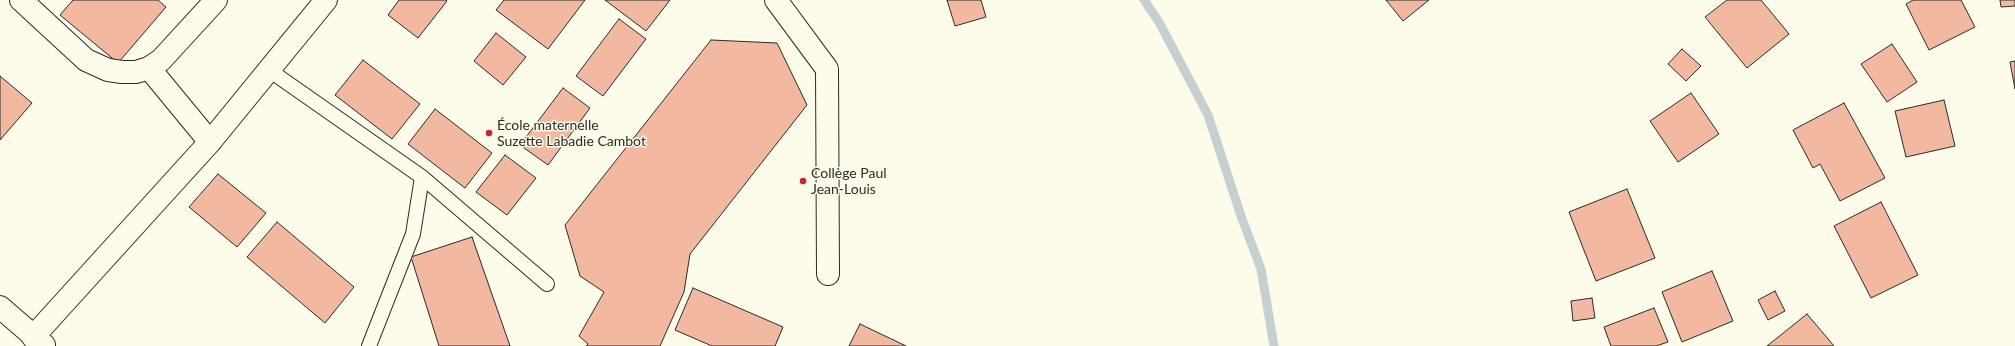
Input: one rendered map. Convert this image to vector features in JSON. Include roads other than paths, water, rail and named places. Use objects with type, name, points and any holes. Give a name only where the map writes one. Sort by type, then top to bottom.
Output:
[{"type":"street","points":[[21,0],[86,60],[96,65],[122,72],[136,72],[149,68],[161,60],[216,0]]},
{"type":"street","points":[[0,307],[39,341],[210,142],[326,0]]},
{"type":"street","points":[[776,0],[827,69],[828,274]]},
{"type":"street","points":[[149,68],[210,142]]},
{"type":"lane","points":[[269,70],[422,177],[547,284]]},
{"type":"lane","points":[[369,346],[412,234],[422,177]]},
{"type":"waterway","points":[[1144,0],[1159,22],[1208,115],[1241,216],[1261,269],[1274,346]]},
{"type":"place","name":"École maternelle Suzette Labadie Cambot","points":[[489,133]]},
{"type":"place","name":"Collège Paul Jean-Louis","points":[[803,181]]}]
